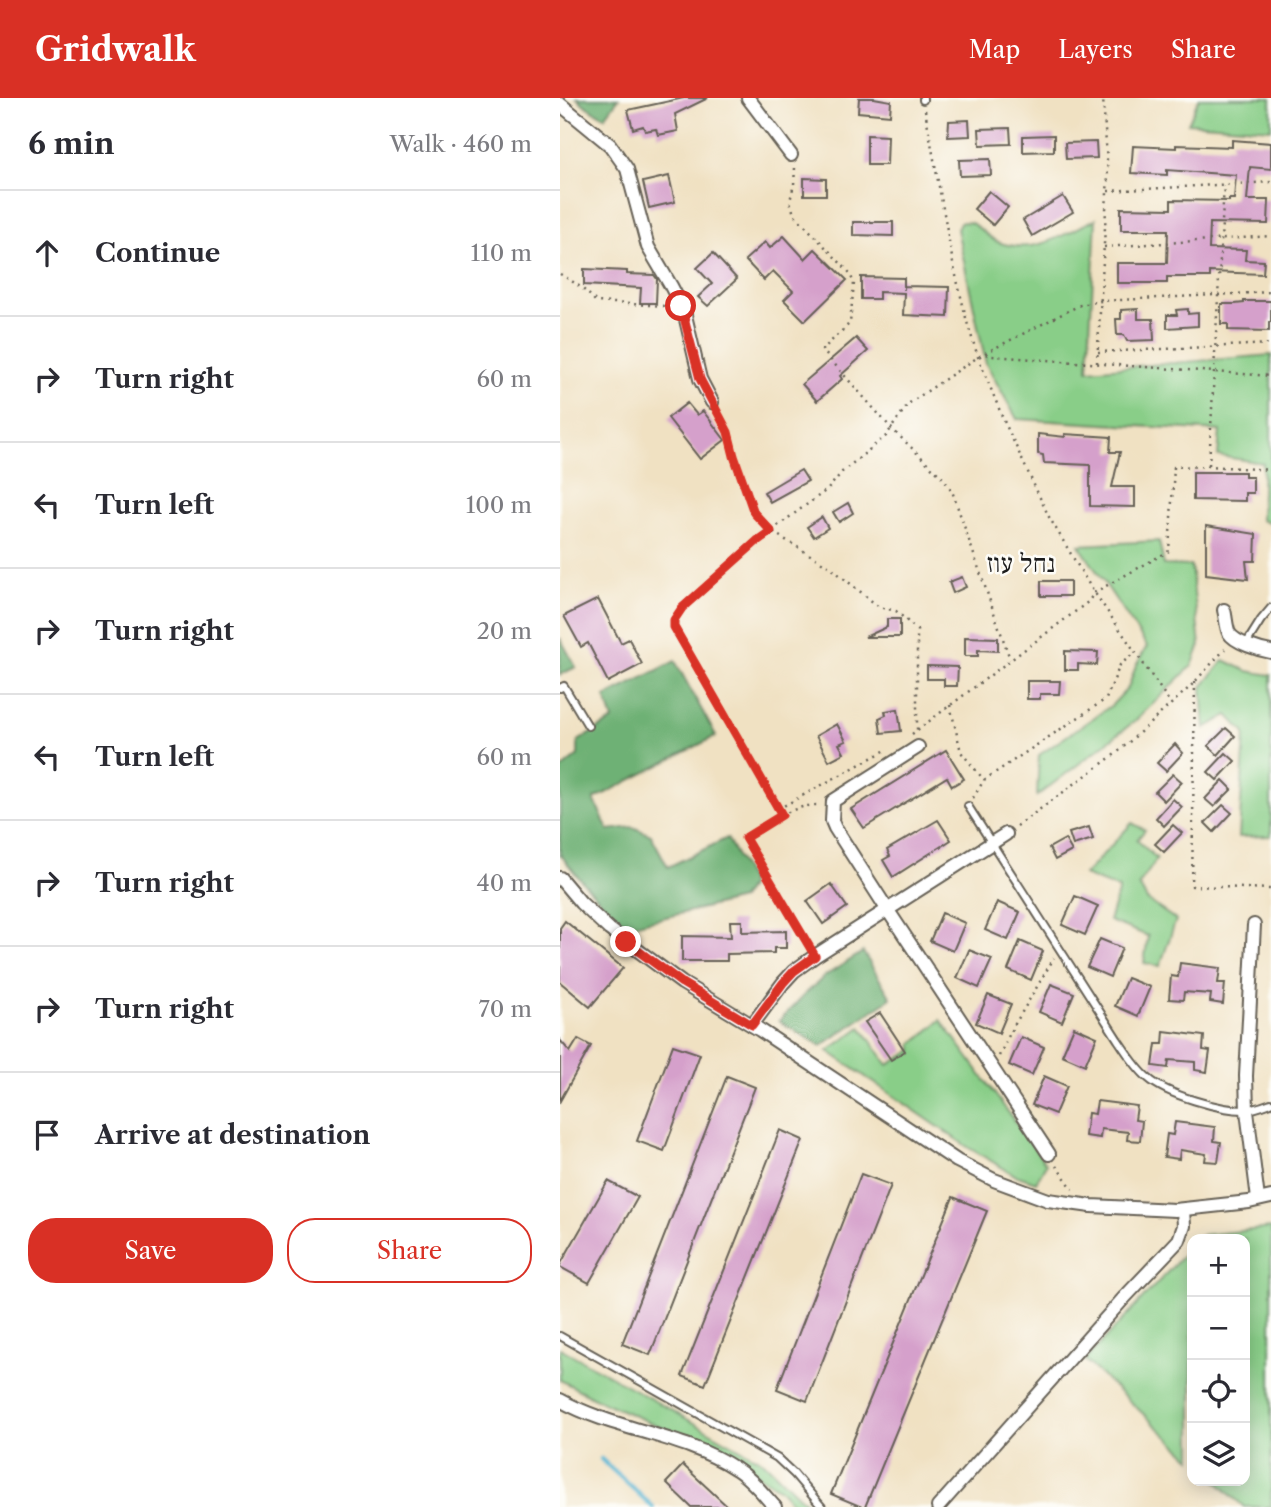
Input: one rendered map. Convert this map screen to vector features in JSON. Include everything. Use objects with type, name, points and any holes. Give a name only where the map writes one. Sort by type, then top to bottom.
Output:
[{"type":"street","points":[[748,98],[791,155]]},
{"type":"street","points":[[560,104],[610,145],[627,169],[648,247],[681,306],[700,379],[712,402]]},
{"type":"street","points":[[1224,610],[1228,632],[1234,639],[1269,650]]},
{"type":"street","points":[[918,747],[833,801],[832,821],[1049,1154]]},
{"type":"street","points":[[752,1025],[794,971],[1006,834]]},
{"type":"street","points":[[560,878],[581,903],[609,929],[682,983],[752,1025],[957,1161],[994,1180],[1048,1200],[1083,1205],[1175,1210],[1265,1198],[1247,1111],[1246,1076],[1254,925]]},
{"type":"street","points":[[938,1507],[1179,1240],[1184,1226],[1183,1209]]},
{"type":"street","points":[[560,1400],[608,1422],[719,1458],[753,1483],[775,1507]]},
{"type":"lane","points":[[1246,644],[1271,608]]},
{"type":"lane","points":[[560,688],[564,687],[588,726]]},
{"type":"lane","points":[[968,806],[1118,1040],[1149,1080],[1172,1093],[1211,1105],[1247,1111],[1271,1103]]},
{"type":"lane","points":[[560,1336],[762,1448],[794,1474],[822,1507]]},
{"type":"path","points":[[1097,363],[1108,191],[1103,98]]},
{"type":"path","points":[[923,99],[953,263],[967,322],[1004,421],[1049,517],[1095,592],[1171,704]]},
{"type":"path","points":[[791,155],[795,168],[790,201],[794,214],[849,272],[854,283],[850,323],[822,350],[891,428],[952,491],[1010,659]]},
{"type":"path","points":[[1108,191],[1271,182]]},
{"type":"path","points":[[1209,466],[1224,185]]},
{"type":"path","points":[[1104,247],[1271,236]]},
{"type":"path","points":[[560,274],[587,292],[596,302],[681,306]]},
{"type":"path","points":[[782,815],[674,627],[674,620],[682,608],[757,541],[828,489],[842,472],[886,436],[908,404],[978,356],[1080,305],[1101,301],[1271,292]]},
{"type":"path","points":[[1098,352],[1271,344]]},
{"type":"path","points":[[978,356],[985,354],[1271,376]]},
{"type":"path","points":[[712,402],[728,432],[754,513],[771,531],[830,568],[879,607],[895,611],[917,630],[918,730]]},
{"type":"path","points":[[907,738],[1087,602],[1095,592],[1169,551],[1174,467],[1271,470]]},
{"type":"path","points":[[1006,834],[1118,752],[1195,682],[1234,639]]},
{"type":"path","points":[[968,806],[984,780],[1106,699],[1120,665],[1135,652]]},
{"type":"path","points":[[1195,682],[1192,886],[1271,889]]},
{"type":"path","points":[[950,705],[961,752],[984,780]]},
{"type":"path","points":[[778,809],[895,745]]},
{"type":"path","points":[[815,956],[745,838],[782,815],[806,805],[832,805]]},
{"type":"path","points":[[992,1069],[1012,1028],[1060,949]]},
{"type":"path","points":[[1049,1154],[1083,1205]]},
{"type":"green space","points":[[577,98],[619,98],[605,117]]},
{"type":"green space","points":[[1199,98],[1271,98],[1271,129],[1188,123]]},
{"type":"green space","points":[[1096,219],[1088,370],[1271,355],[1271,524],[1261,520],[1263,463],[1218,456],[1220,431],[1017,419],[986,364],[957,229],[960,222],[970,223],[998,242],[1024,246],[1037,245],[1060,237]]},
{"type":"green space","points":[[1159,541],[1164,565],[1191,566],[1200,645],[1192,666],[1135,721],[1037,796],[1039,755],[1112,705],[1128,688],[1147,646],[1079,545]]},
{"type":"green space","points":[[560,638],[576,667],[560,675]]},
{"type":"green space","points":[[1224,660],[1247,671],[1271,675],[1271,836],[1239,837],[1245,733],[1228,715],[1205,728],[1202,687]]},
{"type":"green space","points":[[675,661],[716,736],[594,799],[608,830],[633,827],[651,835],[668,867],[727,838],[749,878],[749,887],[741,899],[625,927],[560,854],[560,770],[578,755],[578,741],[613,720],[605,697]]},
{"type":"green space","points":[[1132,823],[1145,830],[1137,840],[1157,859],[1139,885],[1147,900],[1176,920],[1160,966],[1144,963],[1148,936],[1109,921],[1119,889],[1084,875]]},
{"type":"green space","points":[[863,952],[891,998],[821,1046],[779,1021],[825,976]]},
{"type":"green space","points":[[941,1020],[1046,1164],[1036,1182],[1015,1175],[969,1148],[828,1051],[861,1027],[888,1065],[913,1050],[912,1044]]},
{"type":"green space","points":[[1271,1228],[1271,1507],[1244,1507],[1221,1486],[1250,1486],[1250,1234],[1212,1234]]},
{"type":"green space","points":[[1187,1251],[1187,1454],[1085,1360]]},
{"type":"green space","points":[[560,1348],[764,1462],[810,1507],[796,1507],[780,1489],[726,1455],[598,1400],[560,1380]]},
{"type":"building","points":[[684,98],[708,98],[675,114],[678,131],[658,135],[656,129],[645,131],[643,126],[633,129],[628,110]]},
{"type":"building","points":[[859,98],[891,101],[890,115],[858,112]]},
{"type":"building","points":[[969,120],[970,136],[948,137],[949,121]]},
{"type":"building","points":[[1010,128],[1011,144],[980,145],[979,129]]},
{"type":"building","points":[[867,135],[888,136],[887,165],[867,165]]},
{"type":"building","points":[[1054,135],[1054,151],[1023,152],[1023,136]]},
{"type":"building","points":[[1232,140],[1271,143],[1271,169],[1250,167],[1247,200],[1269,200],[1268,224],[1210,223],[1209,249],[1246,250],[1245,260],[1264,261],[1263,274],[1210,272],[1210,277],[1167,277],[1167,283],[1117,283],[1117,263],[1167,263],[1168,230],[1121,230],[1121,208],[1171,209],[1171,200],[1234,199],[1236,175],[1167,170],[1167,175],[1131,173],[1133,146],[1232,147]]},
{"type":"building","points":[[1096,142],[1097,158],[1066,159],[1065,143]]},
{"type":"building","points":[[990,159],[991,175],[960,176],[959,160]]},
{"type":"building","points":[[669,176],[675,202],[649,208],[643,182]]},
{"type":"building","points":[[804,178],[826,179],[826,195],[804,195]]},
{"type":"building","points":[[989,191],[1008,207],[993,225],[974,209]]},
{"type":"building","points":[[1063,196],[1073,212],[1032,236],[1023,220]]},
{"type":"building","points":[[853,222],[893,222],[893,236],[853,235]]},
{"type":"building","points":[[784,236],[805,259],[815,249],[847,280],[805,321],[784,300],[793,291],[773,271],[764,280],[745,260],[765,242],[770,248]]},
{"type":"building","points":[[713,253],[737,279],[708,306],[698,297],[712,284],[697,268]]},
{"type":"building","points":[[584,269],[654,275],[657,279],[656,303],[640,303],[641,288],[584,285]]},
{"type":"building","points":[[861,277],[904,278],[904,286],[949,287],[948,317],[903,315],[904,293],[879,292],[879,299],[861,299]]},
{"type":"building","points":[[1271,301],[1269,331],[1228,330],[1228,324],[1221,324],[1221,304]]},
{"type":"building","points":[[1138,309],[1138,319],[1153,319],[1154,340],[1127,341],[1124,335],[1117,335],[1116,319],[1121,319],[1121,310]]},
{"type":"building","points":[[1188,309],[1188,314],[1198,313],[1198,326],[1167,328],[1167,315],[1177,315],[1176,310]]},
{"type":"building","points":[[856,338],[868,351],[817,401],[802,384]]},
{"type":"building","points":[[687,403],[697,415],[703,411],[725,440],[700,459],[668,418]]},
{"type":"building","points":[[1038,434],[1111,437],[1110,452],[1120,452],[1112,487],[1135,487],[1135,507],[1090,506],[1090,465],[1044,463],[1043,455],[1038,454]]},
{"type":"building","points":[[801,470],[808,481],[770,502],[764,492]]},
{"type":"building","points":[[1193,472],[1245,472],[1245,477],[1253,477],[1253,493],[1245,493],[1245,501],[1193,500]]},
{"type":"building","points":[[848,503],[853,513],[839,522],[833,512]]},
{"type":"building","points":[[822,517],[828,528],[814,537],[807,527]]},
{"type":"building","points":[[1206,526],[1256,534],[1255,561],[1246,561],[1248,579],[1206,574]]},
{"type":"building","points":[[962,577],[966,587],[953,593],[949,582]]},
{"type":"building","points":[[1041,581],[1070,581],[1070,596],[1041,596]]},
{"type":"building","points":[[598,599],[621,643],[629,639],[642,664],[608,682],[588,643],[581,647],[564,616]]},
{"type":"building","points":[[887,619],[900,619],[900,637],[865,637],[887,627]]},
{"type":"building","points":[[965,637],[998,638],[998,651],[978,650],[978,656],[965,656]]},
{"type":"building","points":[[1065,651],[1098,652],[1097,665],[1078,664],[1078,670],[1065,670]]},
{"type":"building","points":[[927,666],[958,667],[957,686],[944,686],[944,679],[927,679]]},
{"type":"building","points":[[1027,681],[1060,681],[1059,694],[1040,694],[1040,699],[1027,699]]},
{"type":"building","points":[[898,709],[901,731],[881,733],[879,718],[886,715],[885,711]]},
{"type":"building","points":[[837,724],[846,741],[839,744],[844,753],[829,761],[816,736]]},
{"type":"building","points":[[1226,728],[1235,736],[1218,755],[1208,746]]},
{"type":"building","points":[[1175,744],[1183,753],[1166,771],[1157,763]]},
{"type":"building","points":[[946,750],[964,779],[952,786],[947,777],[864,828],[851,809]]},
{"type":"building","points":[[1226,753],[1235,761],[1217,780],[1208,772]]},
{"type":"building","points":[[1173,774],[1182,782],[1164,801],[1155,792]]},
{"type":"building","points":[[1223,780],[1232,789],[1214,807],[1205,799]]},
{"type":"building","points":[[1173,799],[1182,807],[1164,826],[1156,818]]},
{"type":"building","points":[[1223,805],[1232,813],[1214,832],[1205,823]]},
{"type":"building","points":[[938,820],[951,840],[893,877],[883,860],[890,856],[887,850]]},
{"type":"building","points":[[1173,825],[1182,833],[1164,852],[1155,844]]},
{"type":"building","points":[[1089,827],[1093,839],[1073,845],[1069,833]]},
{"type":"building","points":[[1065,839],[1072,851],[1055,860],[1049,848]]},
{"type":"building","points":[[831,884],[847,907],[823,924],[807,901]]},
{"type":"building","points":[[1075,896],[1098,906],[1085,935],[1062,925]]},
{"type":"building","points":[[997,902],[1020,912],[1008,940],[985,930]]},
{"type":"building","points":[[942,913],[965,923],[953,951],[930,941]]},
{"type":"building","points":[[565,921],[623,968],[590,1007],[560,982],[560,928]]},
{"type":"building","points":[[730,921],[742,921],[742,932],[786,931],[786,948],[774,948],[774,953],[727,954],[727,961],[682,961],[682,936],[731,937]]},
{"type":"building","points":[[1100,939],[1122,948],[1110,977],[1087,967]]},
{"type":"building","points":[[1020,941],[1043,951],[1031,980],[1008,970]]},
{"type":"building","points":[[969,950],[992,959],[979,988],[957,978]]},
{"type":"building","points":[[1180,963],[1220,968],[1218,983],[1225,983],[1223,1004],[1210,1002],[1211,994],[1184,992],[1183,1000],[1169,999],[1171,976],[1178,977]]},
{"type":"building","points":[[1127,978],[1150,987],[1138,1016],[1115,1006]]},
{"type":"building","points":[[1051,984],[1074,993],[1062,1022],[1039,1012]]},
{"type":"building","points":[[988,995],[1011,1004],[999,1033],[976,1023]]},
{"type":"building","points":[[880,1013],[905,1051],[891,1060],[865,1022]]},
{"type":"building","points":[[1074,1027],[1097,1037],[1085,1065],[1062,1055]]},
{"type":"building","points":[[1164,1031],[1204,1036],[1203,1050],[1210,1051],[1207,1072],[1195,1070],[1195,1062],[1169,1060],[1168,1068],[1153,1066],[1156,1044],[1163,1044]]},
{"type":"building","points":[[1021,1037],[1044,1047],[1032,1075],[1009,1065]]},
{"type":"building","points":[[578,1039],[591,1046],[560,1101],[560,1040],[570,1052]]},
{"type":"building","points":[[673,1045],[700,1054],[664,1151],[637,1141]]},
{"type":"building","points":[[727,1076],[755,1087],[650,1355],[622,1344]]},
{"type":"building","points":[[1044,1076],[1067,1086],[1055,1114],[1032,1105]]},
{"type":"building","points":[[1097,1101],[1137,1106],[1135,1120],[1142,1121],[1140,1141],[1127,1140],[1128,1132],[1101,1129],[1100,1138],[1085,1136],[1088,1113],[1095,1114]]},
{"type":"building","points":[[1175,1122],[1215,1127],[1214,1141],[1221,1142],[1218,1162],[1205,1161],[1206,1154],[1180,1150],[1179,1159],[1164,1157],[1167,1134],[1173,1135]]},
{"type":"building","points":[[780,1130],[803,1140],[705,1385],[682,1376]]},
{"type":"building","points":[[861,1174],[891,1185],[807,1401],[777,1389]]},
{"type":"building","points":[[608,1181],[638,1197],[589,1283],[560,1265]]},
{"type":"building","points":[[953,1197],[987,1211],[865,1507],[862,1507],[831,1494]]},
{"type":"building","points":[[683,1465],[728,1507],[691,1507],[666,1483]]},
{"type":"waterway","points":[[601,1459],[653,1507]]},
{"type":"district","name":"נחל עוז","points":[[1021,563]]},
{"type":"route","points":[[626,942],[682,983],[752,1025],[783,983],[815,956],[745,838],[782,815],[674,627],[674,620],[682,608],[771,531],[754,513],[728,432],[700,379],[681,306]]}]
